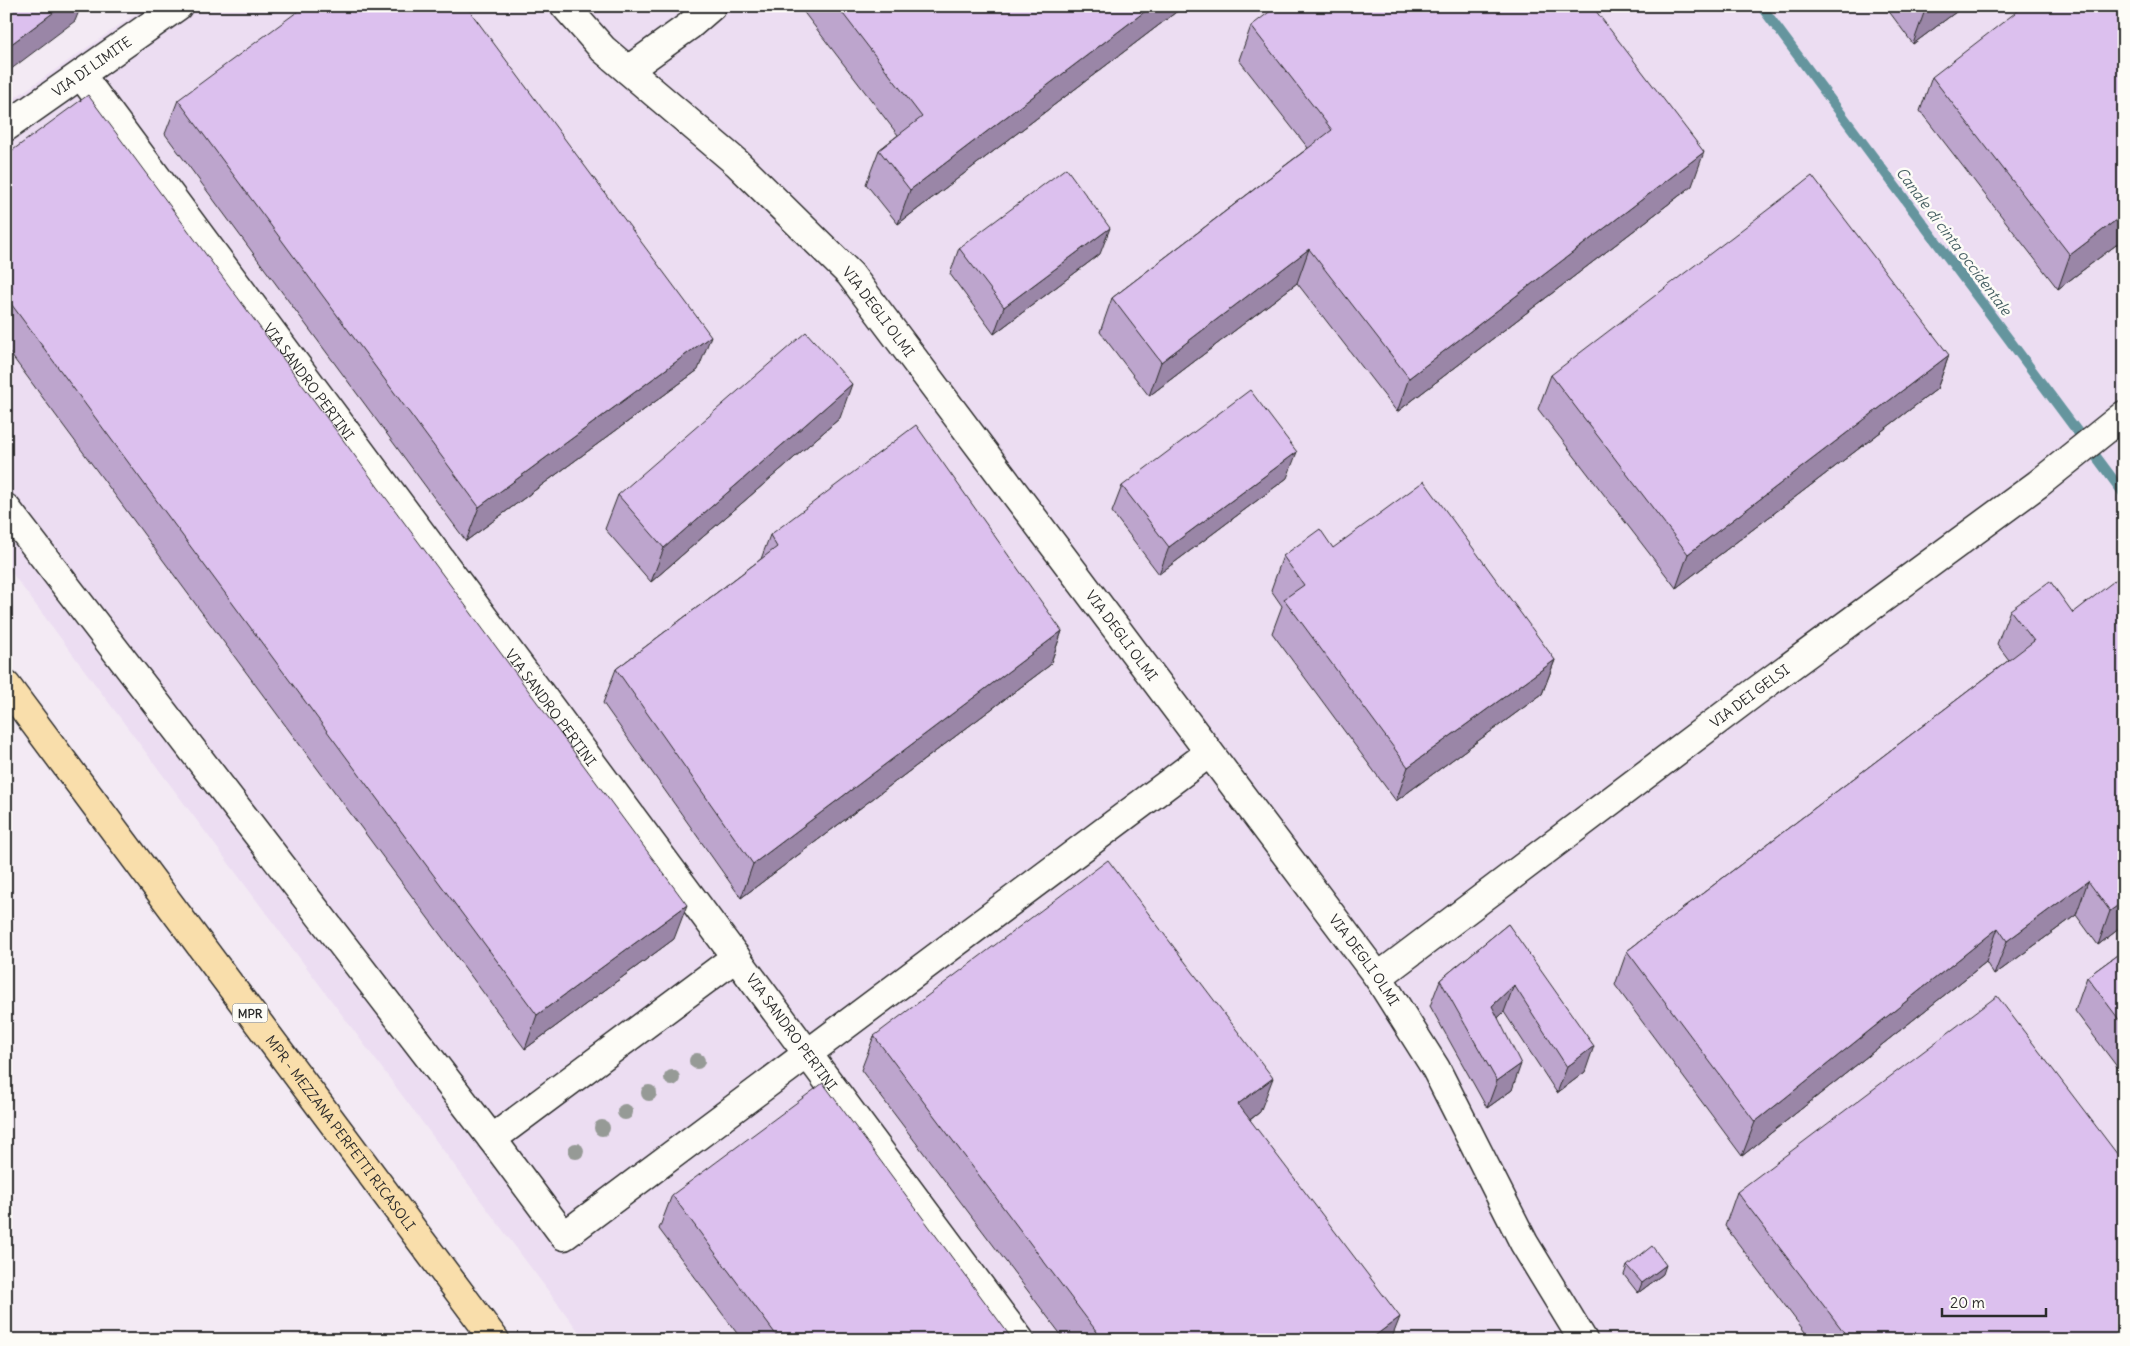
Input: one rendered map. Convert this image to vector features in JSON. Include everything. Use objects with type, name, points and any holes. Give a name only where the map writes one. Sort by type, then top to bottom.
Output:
[{"type":"main road","name":"MPR - MEZZANA PERFETTI RICASOLI","points":[[6,685],[495,1340]]},
{"type":"street","name":"VIA DI LIMITE","points":[[6,127],[178,6]]},
{"type":"street","name":"VIA DEGLI OLMI","points":[[565,6],[603,49],[737,163],[850,274],[1378,978],[1436,1069],[1524,1242],[1582,1340]]},
{"type":"street","points":[[628,70],[689,26],[712,6]]},
{"type":"street","name":"VIA SANDRO PERTINI","points":[[81,75],[1020,1340]]},
{"type":"street","name":"VIA DEI GELSI","points":[[1378,978],[1755,692],[2038,484],[2122,417]]},
{"type":"street","points":[[6,508],[492,1139],[564,1236],[1209,752]]},
{"type":"street","points":[[492,1139],[736,957]]},
{"type":"shaded area","points":[[147,6],[2124,6],[2124,1340],[585,1340],[6,565],[6,104]]},
{"type":"building","points":[[6,6],[62,6],[6,48]]},
{"type":"building","points":[[305,6],[466,6],[711,336],[479,507],[178,100]]},
{"type":"building","points":[[837,6],[1152,6],[910,190],[879,150],[922,117]]},
{"type":"building","points":[[1277,6],[1592,6],[1704,152],[1409,378],[1309,249],[1161,362],[1112,298],[1332,130],[1251,26]]},
{"type":"building","points":[[1923,6],[1931,6],[1925,10]]},
{"type":"building","points":[[2024,6],[2124,6],[2124,214],[2070,255],[1932,77]]},
{"type":"building","points":[[88,95],[687,905],[537,1015],[6,297],[6,155]]},
{"type":"building","points":[[1066,168],[1110,228],[1004,307],[959,248]]},
{"type":"building","points":[[1812,176],[1949,355],[1688,554],[1551,375]]},
{"type":"building","points":[[806,332],[852,384],[664,548],[618,495]]},
{"type":"building","points":[[1250,390],[1297,452],[1169,547],[1122,486]]},
{"type":"building","points":[[916,425],[1062,631],[753,864],[616,669],[777,547],[770,535]]},
{"type":"building","points":[[1424,481],[1555,660],[1408,767],[1284,599],[1304,585],[1283,556],[1320,529],[1333,548]]},
{"type":"building","points":[[2118,578],[2124,585],[2124,901],[2110,911],[2088,881],[2007,941],[1998,928],[1755,1122],[1627,951],[2034,641],[2010,610],[2050,581],[2073,613]]},
{"type":"building","points":[[1108,860],[1273,1078],[1238,1104],[1400,1317],[1372,1338],[1373,1340],[1103,1340],[874,1036]]},
{"type":"building","points":[[1508,924],[1594,1046],[1567,1067],[1514,985],[1492,1006],[1521,1064],[1497,1081],[1440,980]]},
{"type":"building","points":[[2124,950],[2124,1026],[2087,977]]},
{"type":"building","points":[[1997,996],[2124,1163],[2124,1340],[1850,1340],[1737,1192]]},
{"type":"building","points":[[823,1083],[1013,1340],[780,1340],[672,1195]]},
{"type":"building","points":[[1652,1246],[1666,1265],[1642,1283],[1627,1266]]},
{"type":"waterway","name":"Canale di cinta occidentale","points":[[1761,6],[2124,494]]}]
